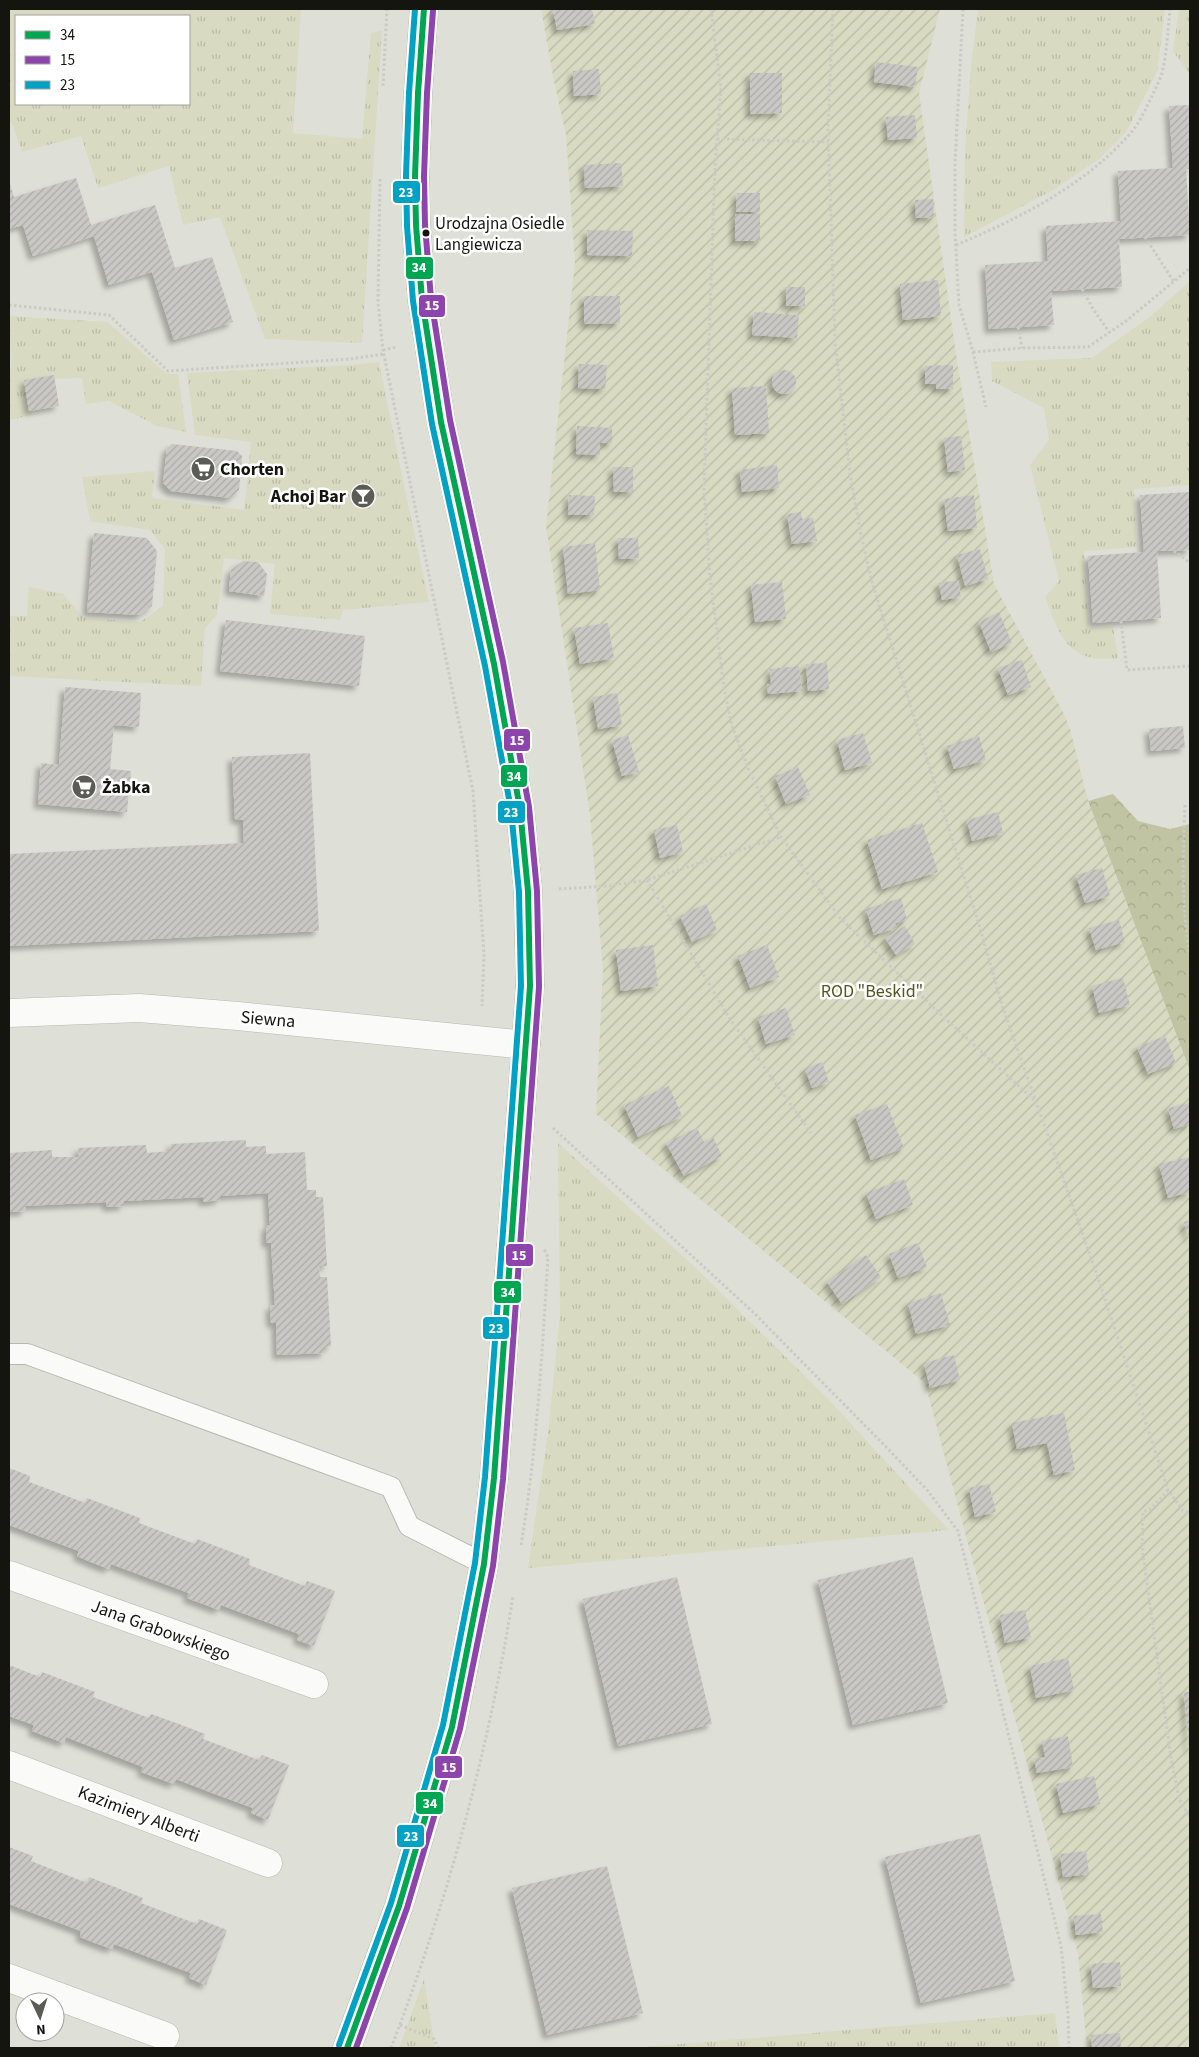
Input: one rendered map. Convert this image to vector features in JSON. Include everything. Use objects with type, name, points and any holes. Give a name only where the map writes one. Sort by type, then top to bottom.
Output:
[{"type":"street","points":[[347,2048],[399,1906],[452,1726],[484,1564],[494,1478],[530,986],[528,907],[520,809],[494,664],[441,422],[422,300],[416,225],[415,176],[424,9]]},
{"type":"street","name":"Siewna","points":[[9,1013],[139,1008],[526,1045]]},
{"type":"street","name":"Jana Grabowskiego","points":[[9,1575],[314,1684]]},
{"type":"street","name":"Kazimiery Alberti","points":[[9,1765],[268,1863]]},
{"type":"street","points":[[9,1978],[165,2036]]},
{"type":"lane","points":[[9,1354],[26,1354],[392,1487],[409,1526],[484,1564]]},
{"type":"path","points":[[383,95],[387,9]]},
{"type":"path","points":[[711,9],[721,90],[717,139],[704,488],[707,548],[724,688],[732,726],[749,770],[781,837],[840,918],[1036,1102]]},
{"type":"path","points":[[833,9],[828,89],[828,142],[835,342],[850,474],[872,582],[946,817],[1003,1008],[1096,1272],[1168,1490],[1183,1511],[1190,1513]]},
{"type":"path","points":[[963,9],[955,163],[959,305],[973,352],[986,407]]},
{"type":"path","points":[[956,245],[996,228],[1037,206],[1084,176],[1130,135],[1147,106],[1162,74],[1170,9]]},
{"type":"path","points":[[717,139],[828,142]]},
{"type":"path","points":[[380,173],[378,302],[384,354],[473,791],[484,956],[482,1006]]},
{"type":"path","points":[[1145,237],[1174,282]]},
{"type":"path","points":[[973,352],[1022,348],[1088,347],[1190,268]]},
{"type":"path","points":[[1082,289],[1109,332]]},
{"type":"path","points":[[9,305],[109,314],[168,370],[350,359],[384,354]]},
{"type":"path","points":[[1018,327],[1022,348]]},
{"type":"path","points":[[1174,551],[1190,563]]},
{"type":"path","points":[[1122,621],[1127,670],[1190,666]]},
{"type":"path","points":[[1185,805],[1182,860],[1186,932],[1190,956]]},
{"type":"path","points":[[596,887],[647,880],[781,837]]},
{"type":"path","points":[[647,880],[730,1019],[811,1133]]},
{"type":"path","points":[[549,1124],[754,1313],[922,1485],[958,1531],[1061,1946],[1068,2014],[1069,2048]]},
{"type":"path","points":[[1168,1490],[1151,1509],[1142,1512],[1142,1547],[1170,1758],[1179,1799],[1190,1817]]},
{"type":"path","points":[[400,2026],[434,2039],[436,2048]]},
{"type":"green space","points":[[9,9],[301,9],[293,133],[362,139],[371,33],[382,30],[362,343],[265,339],[220,217],[183,225],[169,166],[98,188],[81,136],[22,152],[12,123],[9,123]]},
{"type":"green space","points":[[9,9],[154,9],[152,15],[15,15],[15,44],[9,42]]},
{"type":"green space","name":"ROD \"Beskid\"","points":[[541,9],[940,9],[919,93],[956,354],[994,584],[1063,712],[1070,729],[1088,801],[1190,1071],[1190,2048],[1087,2048],[1078,1954],[925,1383],[596,1114],[603,969],[590,815],[546,526],[575,263],[566,135]]},
{"type":"green space","points":[[978,9],[1165,9],[1157,72],[1126,132],[1099,159],[1053,190],[964,237],[965,149],[971,67]]},
{"type":"green space","points":[[1179,9],[1190,9],[1190,75],[1173,51]]},
{"type":"green space","points":[[1190,281],[1190,485],[1134,489],[1137,547],[1084,551],[1089,628],[1113,626],[1118,658],[1101,659],[1088,657],[1077,652],[1062,636],[1045,597],[1059,581],[1030,465],[1049,440],[1044,408],[992,381],[991,362],[1092,358],[1151,316]]},
{"type":"green space","points":[[9,316],[107,322],[167,374],[178,374],[186,432],[157,426],[109,401],[86,404],[82,378],[26,380],[32,415],[9,420],[9,368],[11,367]]},
{"type":"green space","points":[[379,362],[429,602],[343,610],[340,620],[270,614],[275,564],[224,558],[217,615],[205,628],[201,686],[9,676],[9,616],[27,616],[29,587],[63,594],[84,618],[140,622],[163,606],[165,549],[150,530],[90,521],[82,477],[155,471],[152,498],[244,510],[251,442],[195,435],[187,373]]},
{"type":"green space","points":[[1113,794],[1138,821],[1170,829],[1190,824],[1190,1071],[1088,801]]},
{"type":"green space","points":[[558,1143],[697,1269],[829,1400],[949,1530],[528,1568],[548,1433],[560,1315]]},
{"type":"green space","points":[[424,1979],[435,2048],[399,2048],[401,2043]]},
{"type":"green space","points":[[1055,2013],[1059,2048],[632,2048]]},
{"type":"building","points":[[553,9],[592,9],[595,24],[557,30]]},
{"type":"building","points":[[876,62],[918,67],[915,87],[874,82]]},
{"type":"building","points":[[599,69],[601,94],[574,96],[573,71]]},
{"type":"building","points":[[750,73],[782,73],[782,113],[750,114]]},
{"type":"building","points":[[1190,105],[1190,169],[1186,169],[1190,235],[1119,239],[1122,287],[1051,291],[1054,325],[989,329],[985,265],[1048,261],[1046,226],[1121,221],[1118,171],[1173,168],[1169,106]]},
{"type":"building","points":[[915,115],[917,138],[888,140],[886,117]]},
{"type":"building","points":[[621,163],[623,186],[585,188],[584,165]]},
{"type":"building","points":[[76,178],[91,225],[155,205],[175,268],[212,257],[233,322],[174,340],[152,272],[109,285],[94,236],[33,256],[23,225],[9,229],[9,181],[14,197]]},
{"type":"building","points":[[737,193],[760,193],[760,212],[736,212]]},
{"type":"building","points":[[933,199],[934,217],[916,218],[915,200]]},
{"type":"building","points":[[735,214],[760,214],[760,241],[735,241]]},
{"type":"building","points":[[587,230],[633,231],[632,256],[587,255]]},
{"type":"building","points":[[938,280],[941,316],[903,320],[900,284]]},
{"type":"building","points":[[786,287],[805,287],[805,306],[786,306]]},
{"type":"building","points":[[584,296],[620,296],[620,323],[584,324]]},
{"type":"building","points":[[754,312],[799,315],[797,338],[752,335]]},
{"type":"building","points":[[579,364],[607,365],[605,389],[578,388]]},
{"type":"building","points":[[953,365],[953,389],[936,389],[936,384],[925,384],[925,366]]},
{"type":"building","points":[[784,370],[792,374],[796,382],[792,390],[784,394],[776,390],[772,382],[776,374]]},
{"type":"building","points":[[54,375],[59,406],[29,411],[24,380]]},
{"type":"building","points":[[766,386],[769,433],[735,435],[732,388]]},
{"type":"building","points":[[577,426],[612,428],[612,443],[600,443],[600,455],[576,454]]},
{"type":"building","points":[[961,436],[965,470],[948,472],[944,438]]},
{"type":"building","name":"Chorten","points":[[172,444],[237,451],[242,456],[239,490],[230,498],[171,491],[163,483],[167,449]]},
{"type":"building","points":[[777,465],[779,488],[742,492],[740,470]]},
{"type":"building","points":[[613,467],[633,467],[633,492],[614,492]]},
{"type":"building","points":[[1190,492],[1190,550],[1157,551],[1161,618],[1093,623],[1088,556],[1144,552],[1140,495]]},
{"type":"building","points":[[569,495],[595,496],[594,515],[568,515]]},
{"type":"building","points":[[974,495],[977,528],[948,531],[944,499]]},
{"type":"building","points":[[801,512],[802,519],[813,518],[817,541],[792,544],[787,514]]},
{"type":"building","points":[[94,533],[147,538],[157,551],[152,606],[139,615],[87,612]]},
{"type":"building","points":[[618,538],[638,538],[639,558],[619,559]]},
{"type":"building","points":[[595,543],[600,590],[568,594],[563,547]]},
{"type":"building","points":[[980,549],[988,579],[965,586],[957,555]]},
{"type":"building","points":[[243,561],[258,562],[267,574],[264,596],[229,591],[231,570]]},
{"type":"building","points":[[958,580],[961,597],[942,600],[939,583]]},
{"type":"building","points":[[782,582],[786,619],[755,622],[751,585]]},
{"type":"building","points":[[999,612],[1012,643],[991,652],[979,622]]},
{"type":"building","points":[[226,620],[365,636],[359,686],[220,671]]},
{"type":"building","points":[[608,623],[614,658],[580,664],[574,628]]},
{"type":"building","points":[[1022,660],[1031,687],[1008,695],[998,668]]},
{"type":"building","points":[[827,663],[829,689],[808,691],[806,664]]},
{"type":"building","points":[[799,666],[802,691],[768,694],[767,684],[771,684],[770,669]]},
{"type":"building","points":[[65,687],[141,693],[139,727],[114,725],[110,769],[131,771],[127,812],[38,804],[41,763],[59,765]]},
{"type":"building","points":[[617,693],[622,725],[598,729],[593,697]]},
{"type":"building","points":[[1183,726],[1185,748],[1151,751],[1149,729]]},
{"type":"building","points":[[863,733],[872,763],[845,770],[837,740]]},
{"type":"building","points":[[628,735],[639,772],[622,776],[612,740]]},
{"type":"building","points":[[979,736],[986,760],[954,769],[947,746]]},
{"type":"building","points":[[310,753],[319,931],[9,946],[9,854],[244,843],[243,820],[235,819],[232,757]]},
{"type":"building","points":[[798,767],[810,795],[786,804],[775,776]]},
{"type":"building","points":[[998,812],[1003,833],[972,841],[967,820]]},
{"type":"building","points":[[922,823],[938,872],[882,889],[867,840]]},
{"type":"building","points":[[677,825],[683,852],[660,858],[654,830]]},
{"type":"building","points":[[1102,868],[1110,896],[1085,903],[1076,875]]},
{"type":"building","points":[[901,898],[907,920],[895,923],[896,928],[874,935],[866,909]]},
{"type":"building","points":[[706,904],[717,930],[692,942],[680,916]]},
{"type":"building","points":[[1119,920],[1125,942],[1096,950],[1089,928]]},
{"type":"building","points":[[905,926],[915,944],[896,955],[885,938]]},
{"type":"building","points":[[653,945],[658,986],[621,991],[616,950]]},
{"type":"building","points":[[767,945],[779,977],[750,988],[738,956]]},
{"type":"building","points":[[1123,978],[1130,1005],[1099,1013],[1092,986]]},
{"type":"building","points":[[786,1008],[795,1035],[766,1044],[758,1017]]},
{"type":"building","points":[[1165,1036],[1176,1063],[1148,1074],[1137,1047]]},
{"type":"building","points":[[822,1062],[829,1082],[812,1088],[805,1069]]},
{"type":"building","points":[[669,1086],[682,1116],[638,1137],[624,1105]]},
{"type":"building","points":[[1189,1103],[1190,1124],[1174,1129],[1168,1108]]},
{"type":"building","points":[[887,1104],[904,1148],[871,1160],[855,1115]]},
{"type":"building","points":[[697,1128],[704,1142],[713,1137],[722,1156],[684,1176],[666,1143]]},
{"type":"building","points":[[246,1140],[246,1147],[266,1146],[266,1154],[305,1152],[307,1190],[316,1190],[316,1197],[323,1197],[327,1266],[319,1266],[320,1277],[327,1277],[331,1346],[325,1347],[325,1353],[277,1355],[276,1323],[271,1323],[270,1306],[275,1305],[271,1243],[266,1243],[266,1226],[270,1225],[268,1193],[220,1196],[220,1200],[203,1202],[203,1197],[124,1201],[124,1206],[107,1207],[106,1202],[25,1206],[26,1211],[9,1212],[9,1153],[52,1150],[52,1157],[79,1157],[78,1148],[146,1145],[147,1153],[171,1151],[171,1144]]},
{"type":"building","points":[[1190,1157],[1190,1192],[1168,1198],[1159,1164]]},
{"type":"building","points":[[904,1179],[913,1205],[876,1219],[866,1193]]},
{"type":"building","points":[[1190,1220],[1190,1240],[1184,1222]]},
{"type":"building","points":[[918,1243],[927,1267],[898,1278],[889,1254]]},
{"type":"building","points":[[866,1255],[881,1277],[842,1304],[827,1282]]},
{"type":"building","points":[[941,1293],[950,1325],[916,1334],[908,1303]]},
{"type":"building","points":[[954,1355],[960,1380],[930,1388],[924,1363]]},
{"type":"building","points":[[1064,1413],[1075,1470],[1054,1475],[1047,1443],[1017,1449],[1012,1423]]},
{"type":"building","points":[[9,1468],[30,1476],[29,1482],[85,1503],[87,1498],[140,1518],[139,1523],[195,1544],[197,1539],[250,1559],[249,1565],[305,1586],[307,1581],[335,1591],[314,1646],[297,1640],[299,1634],[221,1605],[219,1610],[187,1598],[189,1593],[111,1564],[109,1569],[93,1563],[77,1556],[79,1551],[9,1525]]},
{"type":"building","points":[[989,1484],[996,1512],[975,1517],[969,1488]]},
{"type":"building","points":[[913,1557],[948,1703],[853,1725],[818,1580]]},
{"type":"building","points":[[677,1577],[712,1724],[618,1746],[583,1599]]},
{"type":"building","points":[[1025,1610],[1031,1637],[1005,1643],[1000,1615]]},
{"type":"building","points":[[1068,1658],[1074,1690],[1036,1698],[1030,1666]]},
{"type":"building","points":[[9,1665],[40,1677],[42,1672],[95,1692],[93,1697],[149,1718],[151,1714],[179,1724],[205,1734],[203,1739],[259,1760],[262,1755],[289,1765],[268,1820],[251,1813],[253,1808],[176,1779],[174,1784],[141,1772],[143,1767],[66,1737],[64,1743],[32,1731],[34,1725],[9,1716]]},
{"type":"building","points":[[1184,1692],[1190,1692],[1190,1750],[1189,1750]]},
{"type":"building","points":[[1068,1736],[1073,1767],[1037,1773],[1034,1758],[1045,1757],[1042,1741]]},
{"type":"building","points":[[1094,1776],[1100,1804],[1063,1813],[1056,1784]]},
{"type":"building","points":[[980,1834],[1015,1981],[921,2003],[885,1857]]},
{"type":"building","points":[[9,1847],[33,1856],[31,1861],[87,1883],[89,1877],[143,1898],[141,1903],[197,1924],[199,1919],[227,1930],[206,1985],[189,1978],[191,1973],[114,1944],[112,1949],[95,1943],[80,1937],[81,1931],[9,1904]]},
{"type":"building","points":[[1086,1851],[1089,1874],[1063,1877],[1060,1854]]},
{"type":"building","points":[[607,1866],[643,2013],[547,2035],[512,1888]]},
{"type":"building","points":[[1101,1914],[1103,1932],[1076,1935],[1074,1916]]},
{"type":"building","points":[[1120,1962],[1121,1986],[1093,1988],[1091,1964]]},
{"type":"building","points":[[1120,2033],[1121,2048],[1092,2048],[1091,2035]]},
{"type":"transit line","name":"23","points":[[339,2045],[391,1903],[443,1725],[475,1563],[485,1477],[521,986],[519,892],[511,810],[485,666],[432,424],[413,301],[407,226],[406,176],[415,9]]},
{"type":"transit line","name":"34","points":[[347,2048],[399,1906],[452,1727],[484,1564],[494,1478],[530,986],[528,891],[520,809],[494,664],[441,422],[422,300],[416,225],[415,176],[424,9]]},
{"type":"transit line","name":"15","points":[[356,2048],[407,1908],[460,1729],[493,1566],[503,1479],[539,987],[537,891],[529,807],[503,662],[450,420],[431,299],[425,225],[424,176],[433,10]]},
{"type":"place","name":"Urodzajna Osiedle Langiewicza","points":[[426,233]]},
{"type":"place","name":"Chorten","points":[[203,469]]},
{"type":"place","name":"Achoj Bar","points":[[363,496]]},
{"type":"place","name":"Żabka","points":[[84,787]]}]
